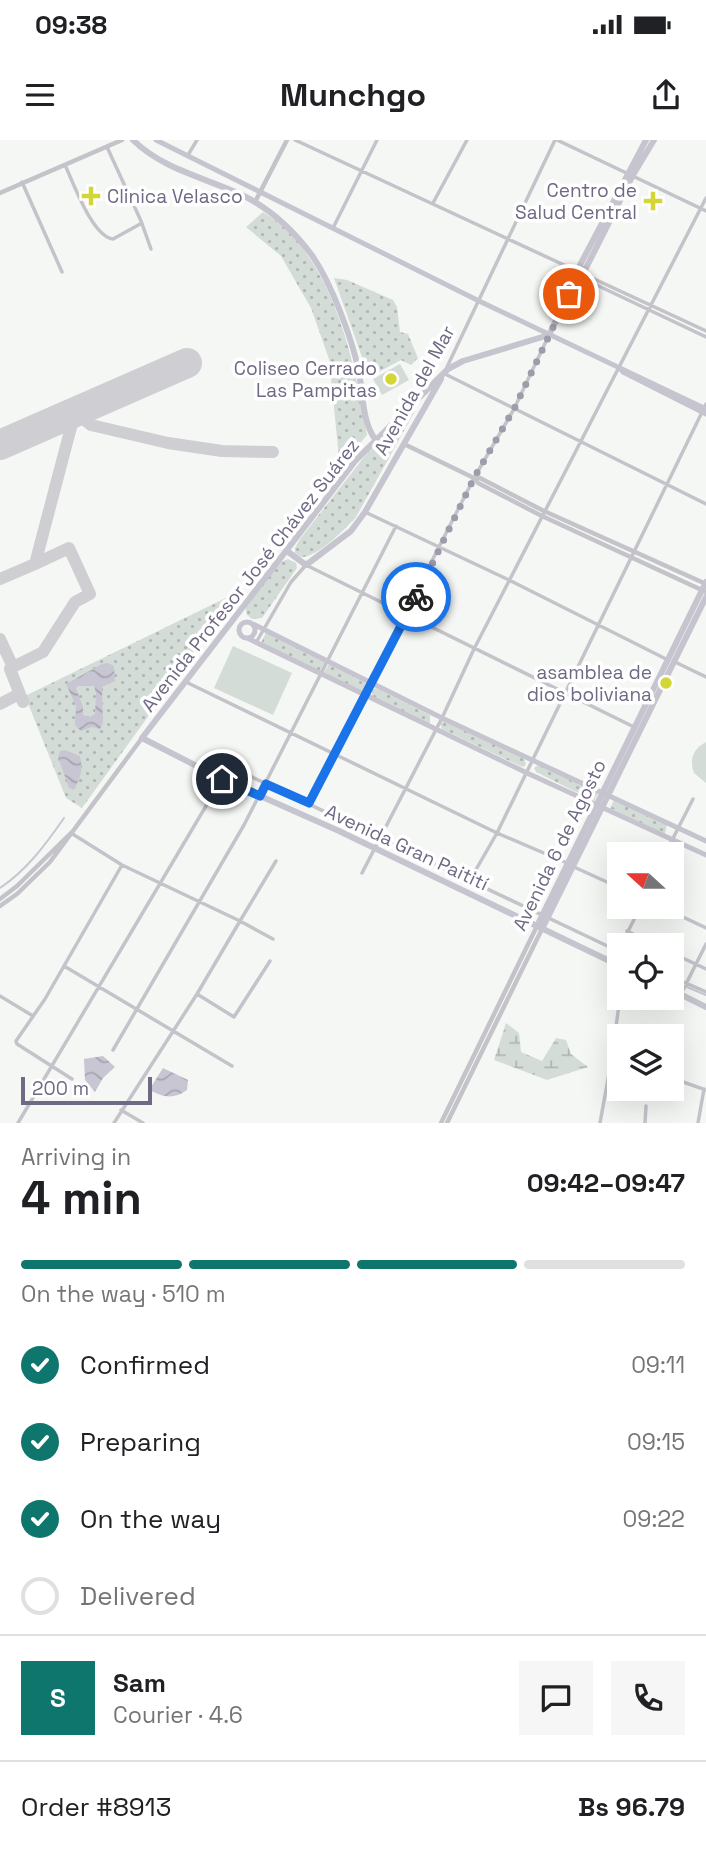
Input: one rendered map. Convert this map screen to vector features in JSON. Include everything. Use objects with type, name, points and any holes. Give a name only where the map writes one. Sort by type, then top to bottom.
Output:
[{"type":"main road","points":[[133,140],[158,159],[255,202],[278,218],[298,238],[319,266],[356,360],[368,426],[375,439]]},
{"type":"main road","points":[[156,140],[705,410]]},
{"type":"main road","points":[[549,335],[579,273],[586,268],[646,140]]},
{"type":"main road","points":[[630,174],[654,140]]},
{"type":"main road","name":"Avenida Profesor José Chávez Suárez","points":[[142,738],[375,439],[444,373],[463,361],[549,335]]},
{"type":"main road","name":"Avenida del Mar","points":[[306,565],[351,531],[365,512],[444,373]]},
{"type":"main road","points":[[416,399],[425,400],[425,407]]},
{"type":"main road","points":[[286,551],[306,565]]},
{"type":"main road","name":"Avenida 6 de Agosto","points":[[540,928],[672,661],[705,588]]},
{"type":"main road","points":[[233,622],[247,638],[435,730],[706,855]]},
{"type":"main road","points":[[240,627],[246,622],[253,624],[371,684],[706,841]]},
{"type":"main road","points":[[247,638],[254,634],[253,624]]},
{"type":"main road","name":"Avenida Gran Paitití","points":[[142,738],[222,779],[374,848],[607,960]]},
{"type":"main road","points":[[684,996],[706,1007]]},
{"type":"street","points":[[0,193],[122,140]]},
{"type":"street","points":[[188,156],[197,140]]},
{"type":"street","points":[[255,202],[287,140]]},
{"type":"street","points":[[295,140],[706,331]]},
{"type":"street","points":[[332,228],[377,140]]},
{"type":"street","points":[[433,203],[467,140]]},
{"type":"street","points":[[556,140],[706,211]]},
{"type":"street","name":"Avenida del Mar","points":[[444,373],[556,140]]},
{"type":"street","points":[[107,147],[151,249]]},
{"type":"street","points":[[65,165],[90,218],[104,236],[113,239],[142,223]]},
{"type":"street","points":[[22,182],[62,272]]},
{"type":"street","points":[[362,873],[706,198]]},
{"type":"street","points":[[579,273],[586,280],[706,337]]},
{"type":"street","points":[[309,803],[407,615],[474,478],[514,409],[549,335]]},
{"type":"street","points":[[456,349],[456,357],[463,361]]},
{"type":"street","points":[[444,373],[706,504]]},
{"type":"street","points":[[470,880],[498,833],[597,625],[705,410]]},
{"type":"street","points":[[404,443],[631,558],[705,588]]},
{"type":"street","points":[[365,512],[706,677]]},
{"type":"street","points":[[543,514],[634,550],[705,588]]},
{"type":"street","points":[[113,1050],[260,796],[396,526]]},
{"type":"street","points":[[306,565],[637,728]]},
{"type":"street","name":"Avenida del Mar","points":[[257,641],[291,582],[306,565]]},
{"type":"street","points":[[186,682],[498,833],[607,882]]},
{"type":"street","points":[[0,899],[71,833],[142,738]]},
{"type":"street","points":[[199,767],[214,759],[545,917],[607,944]]},
{"type":"street","points":[[18,1123],[222,779]]},
{"type":"street","points":[[672,840],[693,799]]},
{"type":"street","points":[[71,833],[122,865],[273,939]]},
{"type":"street","points":[[0,906],[17,894],[50,862],[71,833]]},
{"type":"street","points":[[114,1123],[197,994],[276,861]]},
{"type":"street","points":[[72,1079],[16,1041],[64,966],[122,865]]},
{"type":"street","points":[[684,917],[706,928]]},
{"type":"street","points":[[631,933],[627,931],[633,919]]},
{"type":"street","name":"Avenida 6 de Agosto","points":[[440,1123],[458,1093],[540,928]]},
{"type":"street","points":[[684,988],[706,944]]},
{"type":"street","points":[[684,958],[706,969]]},
{"type":"street","points":[[197,994],[234,1017],[270,961]]},
{"type":"street","points":[[64,966],[232,1066]]},
{"type":"street","points":[[686,984],[706,992]]},
{"type":"street","points":[[0,996],[33,1016]]},
{"type":"street","points":[[684,1082],[705,1090],[698,1123]]},
{"type":"street","points":[[600,1123],[607,1085]]},
{"type":"street","name":"Avenida 6 de Agosto","points":[[447,1123],[458,1093]]},
{"type":"street","points":[[645,1123],[646,1106]]},
{"type":"street","points":[[121,1110],[143,1123]]},
{"type":"green space","points":[[263,212],[287,230],[307,254],[323,281],[347,343],[367,435],[340,467],[329,359],[311,308],[281,256],[246,227]]},
{"type":"green space","points":[[334,278],[347,280],[393,300],[397,307],[400,332],[408,334],[418,358],[411,365],[401,360],[369,377]]},
{"type":"green space","name":"Coliseo Cerrado Las Pampitas","points":[[400,364],[409,380],[382,395],[373,379]]},
{"type":"green space","points":[[413,407],[415,411],[356,517],[315,553],[301,557],[295,553],[300,539],[364,457]]},
{"type":"green space","points":[[288,559],[296,563],[297,568],[262,618],[252,619],[247,615],[245,607],[281,562]]},
{"type":"green space","points":[[238,592],[82,808],[66,798],[25,696]]},
{"type":"green space","points":[[266,632],[325,662],[320,671],[261,643]]},
{"type":"green space","points":[[233,646],[292,673],[273,715],[214,688]]},
{"type":"green space","points":[[329,664],[368,684],[364,693],[323,674]]},
{"type":"green space","points":[[376,688],[430,715],[430,723],[426,724],[372,697],[372,690]]},
{"type":"green space","points":[[443,721],[524,758],[526,764],[524,767],[520,766],[442,729],[440,724]]},
{"type":"green space","points":[[706,742],[706,783],[694,773],[692,759],[695,751]]},
{"type":"green space","points":[[538,765],[598,793],[594,801],[536,772],[534,768]]},
{"type":"green space","points":[[614,800],[667,825],[665,833],[610,808]]},
{"type":"green space","points":[[506,1023],[519,1033],[521,1052],[542,1061],[556,1038],[566,1040],[571,1054],[588,1067],[547,1080],[494,1060]]},
{"type":"water","points":[[102,664],[114,666],[115,681],[102,687],[103,723],[100,729],[92,727],[81,731],[75,725],[76,706],[66,684]],"holes":[[[94,686],[95,714],[89,717],[83,715],[76,688]]]},
{"type":"water","points":[[65,750],[80,756],[81,773],[74,790],[69,788],[58,757],[60,751]]},
{"type":"water","points":[[103,1056],[115,1067],[103,1078],[95,1092],[85,1080],[84,1059]]},
{"type":"water","points":[[163,1068],[188,1080],[187,1090],[168,1096],[149,1090]]},
{"type":"waterway","points":[[0,888],[27,865],[64,818]]},
{"type":"waterway","points":[[687,987],[706,995]]},
{"type":"taxiway","points":[[0,579],[35,564],[75,412],[91,425],[168,443],[222,451],[273,452]]},
{"type":"taxiway","points":[[13,667],[43,652],[75,602],[90,594],[69,548],[35,564]]},
{"type":"taxiway","points":[[0,639],[13,667],[10,669],[23,702]]},
{"type":"taxiway","points":[[0,704],[19,694]]},
{"type":"runway","points":[[0,445],[187,363]]},
{"type":"way so far","points":[[416,597],[474,478],[514,409],[569,294]]},
{"type":"place","name":"Clinica Velasco","points":[[91,196]]},
{"type":"place","name":"Centro de Salud Central","points":[[653,201]]},
{"type":"place","name":"Coliseo Cerrado Las Pampitas","points":[[391,379]]},
{"type":"place","name":"asamblea de dios boliviana","points":[[666,683]]},
{"type":"route","points":[[222,779],[260,796],[266,784],[309,803],[416,597]]}]
